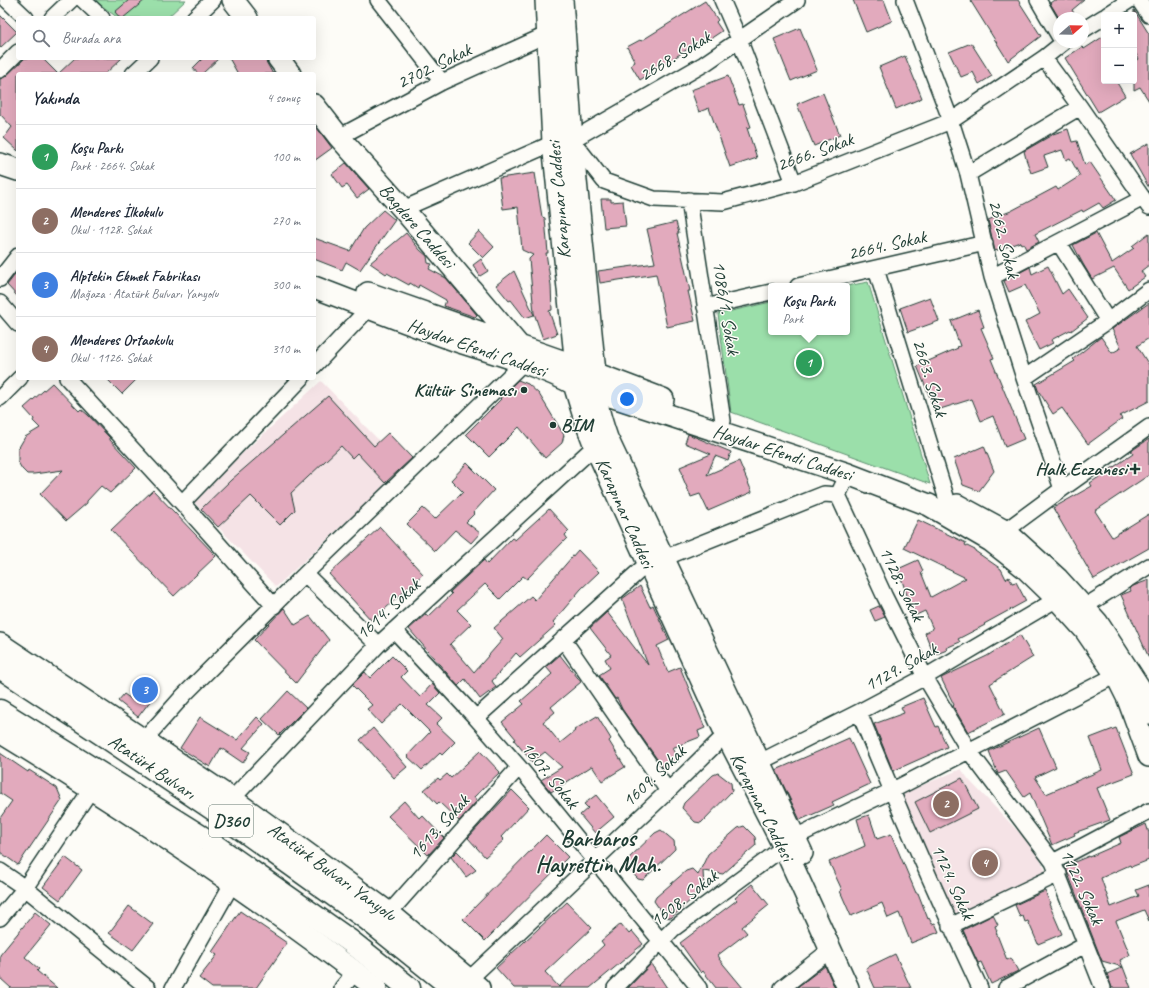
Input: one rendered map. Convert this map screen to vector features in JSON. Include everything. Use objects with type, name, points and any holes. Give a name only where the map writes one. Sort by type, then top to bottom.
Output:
[{"type":"highway","name":"Atatürk Bulvarı","points":[[0,667],[107,726],[227,807],[366,918],[465,986]]},
{"type":"highway","name":"Atatürk Bulvarı","points":[[0,711],[208,841],[350,941],[409,988]]},
{"type":"main road","points":[[233,0],[245,16]]},
{"type":"main road","name":"Karapınar Caddesi","points":[[554,8],[562,142],[585,378],[585,420],[595,446],[712,663],[760,762],[830,950],[848,988]]},
{"type":"main road","name":"Karapınar Caddesi","points":[[554,8],[562,142]]},
{"type":"main road","points":[[280,60],[288,72]]},
{"type":"main road","name":"Bagdere Caddesi","points":[[316,108],[338,137],[403,210],[521,355]]},
{"type":"main road","points":[[0,164],[16,169]]},
{"type":"main road","points":[[0,175],[16,180]]},
{"type":"main road","name":"Haydar Efendi Caddesi","points":[[316,275],[521,355],[585,378],[863,468],[947,500],[1005,531],[1058,579],[1097,622],[1145,688],[1149,713]]},
{"type":"main road","name":"Haydar Efendi Caddesi","points":[[316,288],[395,319],[521,355]]},
{"type":"main road","name":"Karapınar Caddesi","points":[[585,378],[607,438],[726,734],[789,842],[862,988]]},
{"type":"main road","name":"Haydar Efendi Caddesi","points":[[585,378],[722,434],[848,474],[929,505],[992,541],[1024,567],[1057,599],[1084,630],[1116,675],[1128,699],[1149,756]]},
{"type":"main road","name":"Atatürk Bulvarı Yanyolu","points":[[0,644],[107,726],[144,740],[227,807],[389,913],[465,986]]},
{"type":"main road","points":[[0,732],[92,788],[233,882],[376,988]]},
{"type":"street","points":[[7,0],[24,16]]},
{"type":"street","points":[[54,16],[71,0]]},
{"type":"street","points":[[83,0],[100,16]]},
{"type":"street","points":[[196,16],[213,0]]},
{"type":"street","points":[[378,0],[442,82]]},
{"type":"street","points":[[722,0],[739,39],[794,183]]},
{"type":"street","name":"2668. Sokak","points":[[403,210],[562,142],[704,64],[797,0]]},
{"type":"street","name":"2662. Sokak","points":[[905,0],[951,121],[968,174],[992,277],[1024,378],[1062,489]]},
{"type":"street","points":[[1038,0],[1053,26]]},
{"type":"street","points":[[1112,12],[1130,0]]},
{"type":"street","points":[[1139,0],[1149,15]]},
{"type":"street","name":"2702. Sokak","points":[[338,137],[442,82],[554,8]]},
{"type":"street","points":[[1089,26],[1101,19]]},
{"type":"street","name":"2666. Sokak","points":[[562,142],[604,181],[654,199],[723,202],[794,183],[951,121],[1044,58],[1055,48]]},
{"type":"street","points":[[0,70],[16,54]]},
{"type":"street","points":[[992,277],[1059,243],[1146,202],[1044,58]]},
{"type":"street","points":[[968,174],[1080,107]]},
{"type":"street","name":"1086/1. Sokak","points":[[689,200],[723,422]]},
{"type":"street","points":[[1059,243],[1108,321]]},
{"type":"street","name":"2664. Sokak","points":[[812,283],[985,244]]},
{"type":"street","points":[[0,279],[16,259]]},
{"type":"street","name":"2663. Sokak","points":[[876,269],[947,500]]},
{"type":"street","points":[[1024,378],[1108,321],[1149,290]]},
{"type":"street","points":[[705,307],[768,293]]},
{"type":"street","points":[[0,303],[16,322]]},
{"type":"street","points":[[316,364],[369,308]]},
{"type":"street","points":[[144,740],[184,695],[274,606],[521,355]]},
{"type":"street","points":[[0,398],[18,380]]},
{"type":"street","points":[[69,380],[274,606]]},
{"type":"street","points":[[182,503],[300,380]]},
{"type":"street","points":[[1005,531],[1149,427]]},
{"type":"street","name":"1614. Sokak","points":[[227,807],[378,644],[595,446]]},
{"type":"street","points":[[476,718],[563,639],[656,560],[824,494],[838,495],[848,474]]},
{"type":"street","name":"1128. Sokak","points":[[838,495],[884,595],[925,677],[969,751]]},
{"type":"street","points":[[1084,607],[1149,566]]},
{"type":"street","points":[[305,574],[378,644]]},
{"type":"street","name":"1129. Sokak","points":[[760,762],[925,677],[1057,599]]},
{"type":"street","name":"1607. Sokak","points":[[394,630],[476,718],[519,767],[699,988]]},
{"type":"street","points":[[563,639],[668,791]]},
{"type":"street","points":[[789,842],[1116,675]]},
{"type":"street","name":"1124. Sokak","points":[[859,712],[950,926],[980,988]]},
{"type":"street","name":"1609. Sokak","points":[[465,986],[726,734]]},
{"type":"street","name":"1122. Sokak","points":[[969,751],[1056,868],[1103,988]]},
{"type":"street","name":"1613. Sokak","points":[[389,913],[519,767]]},
{"type":"street","points":[[0,918],[25,888],[92,788]]},
{"type":"street","points":[[950,926],[1056,868],[1149,811]]},
{"type":"street","name":"1608. Sokak","points":[[615,988],[673,929],[789,842]]},
{"type":"street","points":[[0,871],[25,888],[148,988]]},
{"type":"street","points":[[173,988],[233,882]]},
{"type":"street","points":[[1006,988],[1085,944]]},
{"type":"street","points":[[782,988],[830,950]]},
{"type":"street","points":[[342,988],[355,972]]},
{"type":"shaded area","points":[[321,381],[405,467],[276,587],[192,500]]},
{"type":"shaded area","points":[[961,769],[970,781],[1035,849],[1048,876],[956,920],[897,796]]},
{"type":"green space","points":[[94,0],[186,0],[169,16],[115,16]]},
{"type":"green space","points":[[868,282],[930,484],[731,412],[718,314],[768,303],[768,335],[850,335],[850,285]]},
{"type":"building","points":[[129,0],[145,0],[125,16],[118,16],[115,12]]},
{"type":"building","points":[[853,0],[884,0],[892,21],[866,32]]},
{"type":"building","points":[[970,0],[1018,0],[1041,36],[1008,61]]},
{"type":"building","points":[[1054,0],[1084,0],[1072,10],[1073,12],[1055,12],[1050,3]]},
{"type":"building","points":[[705,1],[718,20],[716,22],[722,31],[707,41],[705,38],[640,80],[631,65],[635,62],[627,47],[640,40],[641,41]]},
{"type":"building","points":[[0,15],[16,31],[16,33],[0,48]]},
{"type":"building","points":[[1137,15],[1149,34],[1149,101],[1140,87],[1134,90],[1134,84],[1137,84],[1137,60],[1139,59],[1137,56]]},
{"type":"building","points":[[800,28],[817,70],[791,81],[774,39]]},
{"type":"building","points":[[1101,38],[1101,84],[1118,84],[1125,96],[1098,112],[1065,58],[1080,48],[1089,48],[1089,46]]},
{"type":"building","points":[[971,43],[992,76],[979,84],[973,72],[961,77],[949,52]]},
{"type":"building","points":[[905,56],[922,98],[896,109],[879,67]]},
{"type":"building","points":[[23,60],[44,60],[56,72],[16,72],[16,149],[4,138],[12,127],[0,114],[0,79],[6,76]]},
{"type":"building","points":[[73,60],[120,60],[107,72],[60,72]]},
{"type":"building","points":[[201,60],[217,60],[204,72],[196,72],[193,68]]},
{"type":"building","points":[[230,60],[265,60],[272,72],[237,72]]},
{"type":"building","points":[[728,76],[739,105],[743,104],[751,127],[747,128],[757,158],[730,167],[709,108],[699,112],[691,90]]},
{"type":"building","points":[[823,93],[840,135],[814,146],[797,104]]},
{"type":"building","points":[[316,127],[332,148],[316,160]]},
{"type":"building","points":[[1068,129],[1072,142],[1077,141],[1085,165],[1090,162],[1116,200],[1103,208],[1099,203],[1083,212],[1082,210],[1035,234],[1039,242],[1026,249],[1023,243],[1021,244],[1020,242],[995,251],[988,220],[1011,211],[1056,187],[1058,190],[1080,176],[1070,158],[1066,160],[1062,150],[1044,156],[1048,167],[1031,173],[1026,159],[1024,151],[1053,134]]},
{"type":"building","points":[[1149,143],[1149,188],[1130,154]]},
{"type":"building","points":[[346,163],[369,189],[357,198],[347,185],[342,188],[332,174]]},
{"type":"building","points":[[535,173],[542,217],[545,218],[548,253],[546,253],[551,285],[552,310],[549,311],[557,334],[543,339],[534,313],[529,259],[533,255],[522,250],[518,207],[503,209],[499,178]]},
{"type":"building","points":[[601,199],[611,199],[611,202],[623,201],[626,226],[604,228]]},
{"type":"building","points":[[383,210],[395,220],[360,270],[346,262],[342,270],[316,260],[316,239],[350,251],[364,228]]},
{"type":"building","points":[[676,222],[679,233],[677,233],[690,291],[688,291],[695,321],[667,327],[656,274],[600,283],[598,271],[655,263],[647,229]]},
{"type":"building","points":[[479,231],[494,247],[483,258],[468,243]]},
{"type":"building","points":[[406,233],[427,256],[428,263],[432,264],[429,269],[446,278],[477,315],[475,317],[444,306],[446,300],[419,285],[418,288],[410,283],[409,285],[387,273],[386,274],[370,263]]},
{"type":"building","points":[[1096,233],[1112,263],[1134,248],[1132,246],[1149,233],[1149,265],[1141,271],[1145,277],[1128,289],[1114,268],[1092,279],[1073,245]]},
{"type":"building","points":[[481,259],[488,271],[480,276],[473,265]]},
{"type":"building","points":[[1048,266],[1062,294],[1068,289],[1088,318],[1071,331],[1070,330],[1051,340],[1053,343],[1039,350],[1025,322],[1040,314],[1025,285],[1009,292],[1004,281],[1030,267],[1032,274]]},
{"type":"building","points":[[514,271],[534,315],[525,318],[511,300],[509,301],[496,285]]},
{"type":"building","points":[[16,274],[16,295],[7,285]]},
{"type":"building","points":[[930,297],[939,321],[908,332],[900,308]]},
{"type":"building","points":[[1149,303],[1149,338],[1137,346],[1149,365],[1149,401],[1120,416],[1122,419],[1088,444],[1062,408],[1053,414],[1038,390],[1036,384],[1075,361],[1073,359],[1101,337],[1112,353],[1121,348],[1112,329]]},
{"type":"building","points":[[978,310],[984,327],[981,328],[994,358],[991,359],[1024,439],[1005,447],[993,416],[981,421],[972,399],[934,411],[917,366],[958,348],[957,347],[960,346],[951,321]]},
{"type":"building","points":[[108,380],[136,380],[122,394]]},
{"type":"building","points":[[518,380],[528,384],[539,394],[564,435],[562,443],[545,458],[519,427],[489,457],[466,434]]},
{"type":"building","points":[[52,383],[79,411],[81,409],[88,415],[136,468],[110,493],[101,486],[87,501],[87,503],[66,521],[40,494],[63,470],[27,474],[18,462],[18,449],[25,437],[40,428],[24,408]]},
{"type":"building","points":[[328,396],[374,446],[388,433],[412,458],[385,483],[357,453],[352,458],[341,446],[291,493],[295,510],[280,525],[251,496],[218,527],[201,509],[231,480]]},
{"type":"building","points":[[688,434],[731,452],[728,461],[715,456],[707,475],[739,461],[752,492],[708,511],[700,494],[691,497],[682,476],[680,467],[711,454],[685,443]]},
{"type":"building","points":[[1149,439],[1149,475],[1095,511],[1112,537],[1149,514],[1149,548],[1094,579],[1053,508],[1092,486],[1090,483],[1133,454],[1131,451]]},
{"type":"building","points":[[984,446],[994,471],[979,491],[963,485],[954,459]]},
{"type":"building","points":[[467,463],[494,490],[466,522],[480,533],[471,543],[455,530],[435,551],[407,524],[423,508],[435,519],[463,492],[451,480]]},
{"type":"building","points":[[153,490],[216,556],[174,596],[111,530]]},
{"type":"building","points":[[549,509],[569,531],[565,535],[567,538],[527,579],[523,576],[500,599],[485,584],[457,610],[471,624],[450,644],[474,672],[503,639],[494,628],[531,596],[535,600],[578,550],[599,572],[581,589],[553,622],[556,625],[520,657],[516,653],[492,681],[496,687],[480,699],[465,679],[458,686],[409,629],[426,614],[428,617],[452,594],[450,592],[484,560],[487,564],[512,538],[515,540]]},
{"type":"building","points":[[918,520],[966,543],[965,545],[975,550],[1001,569],[1006,579],[1009,577],[1012,583],[1016,582],[1026,601],[958,639],[960,642],[946,648],[947,650],[934,655],[925,633],[933,629],[925,611],[914,616],[898,569],[918,560],[931,597],[966,578],[904,548]]},
{"type":"building","points":[[380,527],[423,574],[372,621],[329,574]]},
{"type":"building","points":[[1149,580],[1149,658],[1121,595],[1131,591],[1130,589],[1133,586]]},
{"type":"building","points":[[640,586],[650,607],[653,605],[669,640],[657,646],[668,672],[680,667],[705,728],[698,731],[700,737],[672,748],[679,761],[664,769],[622,709],[617,698],[615,699],[599,675],[610,668],[605,659],[611,655],[590,628],[607,612],[648,665],[622,599]]},
{"type":"building","points":[[879,606],[885,617],[875,621],[870,610]]},
{"type":"building","points":[[284,608],[295,625],[310,616],[329,640],[296,683],[254,640]]},
{"type":"building","points":[[1020,635],[1033,657],[990,684],[1005,714],[968,732],[953,706],[954,705],[941,678],[987,656]]},
{"type":"building","points":[[560,655],[581,682],[551,707],[555,712],[543,722],[560,743],[575,731],[574,730],[597,716],[611,739],[609,741],[625,767],[602,781],[592,766],[551,792],[541,780],[562,767],[545,752],[532,762],[502,722],[524,704],[521,701],[552,674],[546,667]]},
{"type":"building","points":[[392,656],[407,671],[401,677],[420,697],[432,684],[440,693],[428,705],[442,718],[436,724],[455,742],[442,755],[440,753],[422,770],[407,756],[430,732],[402,704],[381,724],[367,709],[372,705],[352,685],[365,672],[370,678]]},
{"type":"building","points":[[288,691],[306,708],[279,735],[262,719]]},
{"type":"building","points":[[140,692],[151,700],[138,717],[118,701],[124,694],[134,701]]},
{"type":"building","points":[[923,698],[947,747],[893,771],[874,724],[904,713],[901,707]]},
{"type":"building","points":[[200,717],[237,740],[257,717],[264,724],[243,748],[250,752],[243,763],[221,748],[210,767],[180,748]]},
{"type":"building","points":[[373,728],[407,767],[394,778],[360,740]]},
{"type":"building","points":[[1039,728],[1056,767],[1035,777],[1046,794],[1102,770],[1090,738],[1116,728],[1134,774],[1097,788],[1110,820],[1074,833],[1075,835],[1052,845],[1030,793],[1024,797],[1006,771],[998,774],[989,751]]},
{"type":"building","points":[[849,738],[870,784],[832,802],[834,805],[800,820],[776,770]]},
{"type":"building","points":[[480,751],[500,772],[474,797],[477,801],[459,821],[439,802],[437,804],[424,790],[438,778],[440,780],[447,774],[451,778]]},
{"type":"building","points":[[0,753],[28,772],[29,770],[57,788],[62,800],[18,865],[0,852],[0,818],[12,801],[0,793]]},
{"type":"building","points":[[718,773],[731,783],[732,791],[701,823],[695,822],[682,808],[684,803],[713,775]]},
{"type":"building","points":[[962,778],[978,809],[930,833],[915,802]]},
{"type":"building","points":[[512,790],[529,807],[501,837],[504,840],[485,857],[468,838]]},
{"type":"building","points":[[596,795],[614,817],[595,833],[580,815],[588,808],[584,804]]},
{"type":"building","points":[[404,801],[419,818],[422,815],[444,838],[428,855],[388,816]]},
{"type":"building","points":[[869,815],[877,839],[891,834],[916,893],[918,893],[928,919],[929,918],[932,924],[935,923],[939,932],[911,943],[899,913],[888,918],[882,903],[851,916],[840,891],[842,890],[829,862],[865,846],[857,819]]},
{"type":"building","points":[[1146,824],[1149,833],[1149,860],[1131,867],[1130,865],[1101,878],[1111,907],[1139,896],[1136,890],[1149,885],[1149,921],[1144,910],[1116,921],[1130,955],[1120,960],[1123,967],[1102,961],[1065,866],[1121,843],[1119,837]]},
{"type":"building","points":[[744,826],[755,837],[756,845],[723,874],[703,871],[704,888],[671,918],[665,917],[654,901],[656,897],[686,871],[692,869],[698,875],[708,854],[738,828]]},
{"type":"building","points":[[661,830],[674,841],[675,849],[643,880],[638,879],[625,865],[627,860],[655,833]]},
{"type":"building","points":[[546,835],[568,857],[485,941],[463,919]]},
{"type":"building","points":[[457,851],[476,870],[466,877],[451,857]]},
{"type":"building","points":[[65,857],[82,870],[60,900],[43,887]]},
{"type":"building","points":[[752,884],[769,905],[742,927],[747,933],[718,955],[719,959],[743,988],[716,988],[703,971],[701,973],[680,943],[737,900],[735,898]]},
{"type":"building","points":[[1045,891],[1062,934],[1038,944],[1028,921],[1025,922],[1023,916],[1020,917],[1015,905]]},
{"type":"building","points":[[567,902],[592,928],[545,972],[559,987],[604,945],[601,941],[621,924],[629,934],[632,931],[643,944],[590,988],[514,988],[496,968]]},
{"type":"building","points":[[129,906],[153,924],[133,950],[109,933]]},
{"type":"building","points":[[240,911],[287,943],[256,988],[212,988],[199,978],[217,955],[212,952]]},
{"type":"building","points":[[35,912],[51,925],[25,957],[39,969],[37,971],[57,988],[11,988],[0,978],[0,955]]},
{"type":"building","points":[[993,915],[998,925],[995,926],[996,932],[1007,960],[1011,958],[1018,971],[991,984],[981,962],[978,963],[963,930]]},
{"type":"building","points":[[895,954],[911,988],[875,988],[866,968]]},
{"type":"building","points":[[651,964],[667,988],[628,988]]},
{"type":"building","points":[[825,966],[835,988],[796,988]]},
{"type":"building","points":[[1123,967],[1131,988],[1112,988],[1107,974]]},
{"type":"place","name":"Koşu Parkı","points":[[809,363]]},
{"type":"place","name":"Kültür Sineması","points":[[524,390]]},
{"type":"place","name":"BİM","points":[[553,425]]},
{"type":"place","name":"Halk Eczanesi","points":[[1135,469]]},
{"type":"place","name":"Alptekin Ekmek Fabrikası","points":[[145,690]]},
{"type":"place","name":"Menderes İlkokulu","points":[[946,804]]},
{"type":"place","name":"Menderes Ortaokulu","points":[[985,863]]},
{"type":"district","name":"Barbaros Hayrettin Mah.","points":[[598,851]]}]
